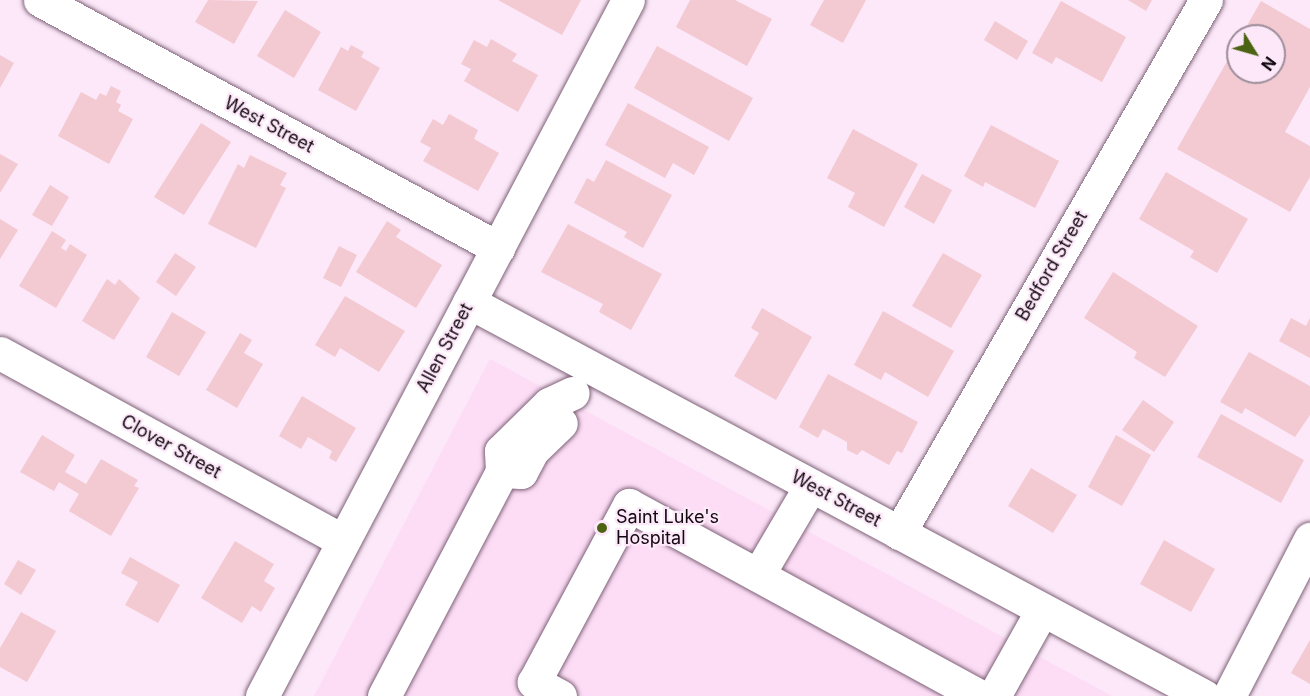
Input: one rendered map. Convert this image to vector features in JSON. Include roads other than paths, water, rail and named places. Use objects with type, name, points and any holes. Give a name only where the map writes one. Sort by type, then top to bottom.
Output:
[{"type":"street","name":"West Street","points":[[40,0],[498,248]]},
{"type":"street","name":"Allen Street","points":[[262,696],[628,0]]},
{"type":"street","name":"Bedford Street","points":[[898,533],[1206,0]]},
{"type":"street","name":"West Street","points":[[469,302],[581,380],[811,485],[1203,696]]},
{"type":"street","name":"Clover Street","points":[[0,353],[343,541]]},
{"type":"street","points":[[384,696],[502,471],[501,451],[549,404],[581,380]]},
{"type":"street","points":[[758,575],[811,485]]},
{"type":"street","points":[[560,696],[534,682],[629,505],[979,696]]},
{"type":"street","points":[[1229,696],[1310,539]]},
{"type":"street","points":[[994,696],[1042,610]]},
{"type":"place","name":"Saint Luke's Hospital","points":[[602,528]]}]
